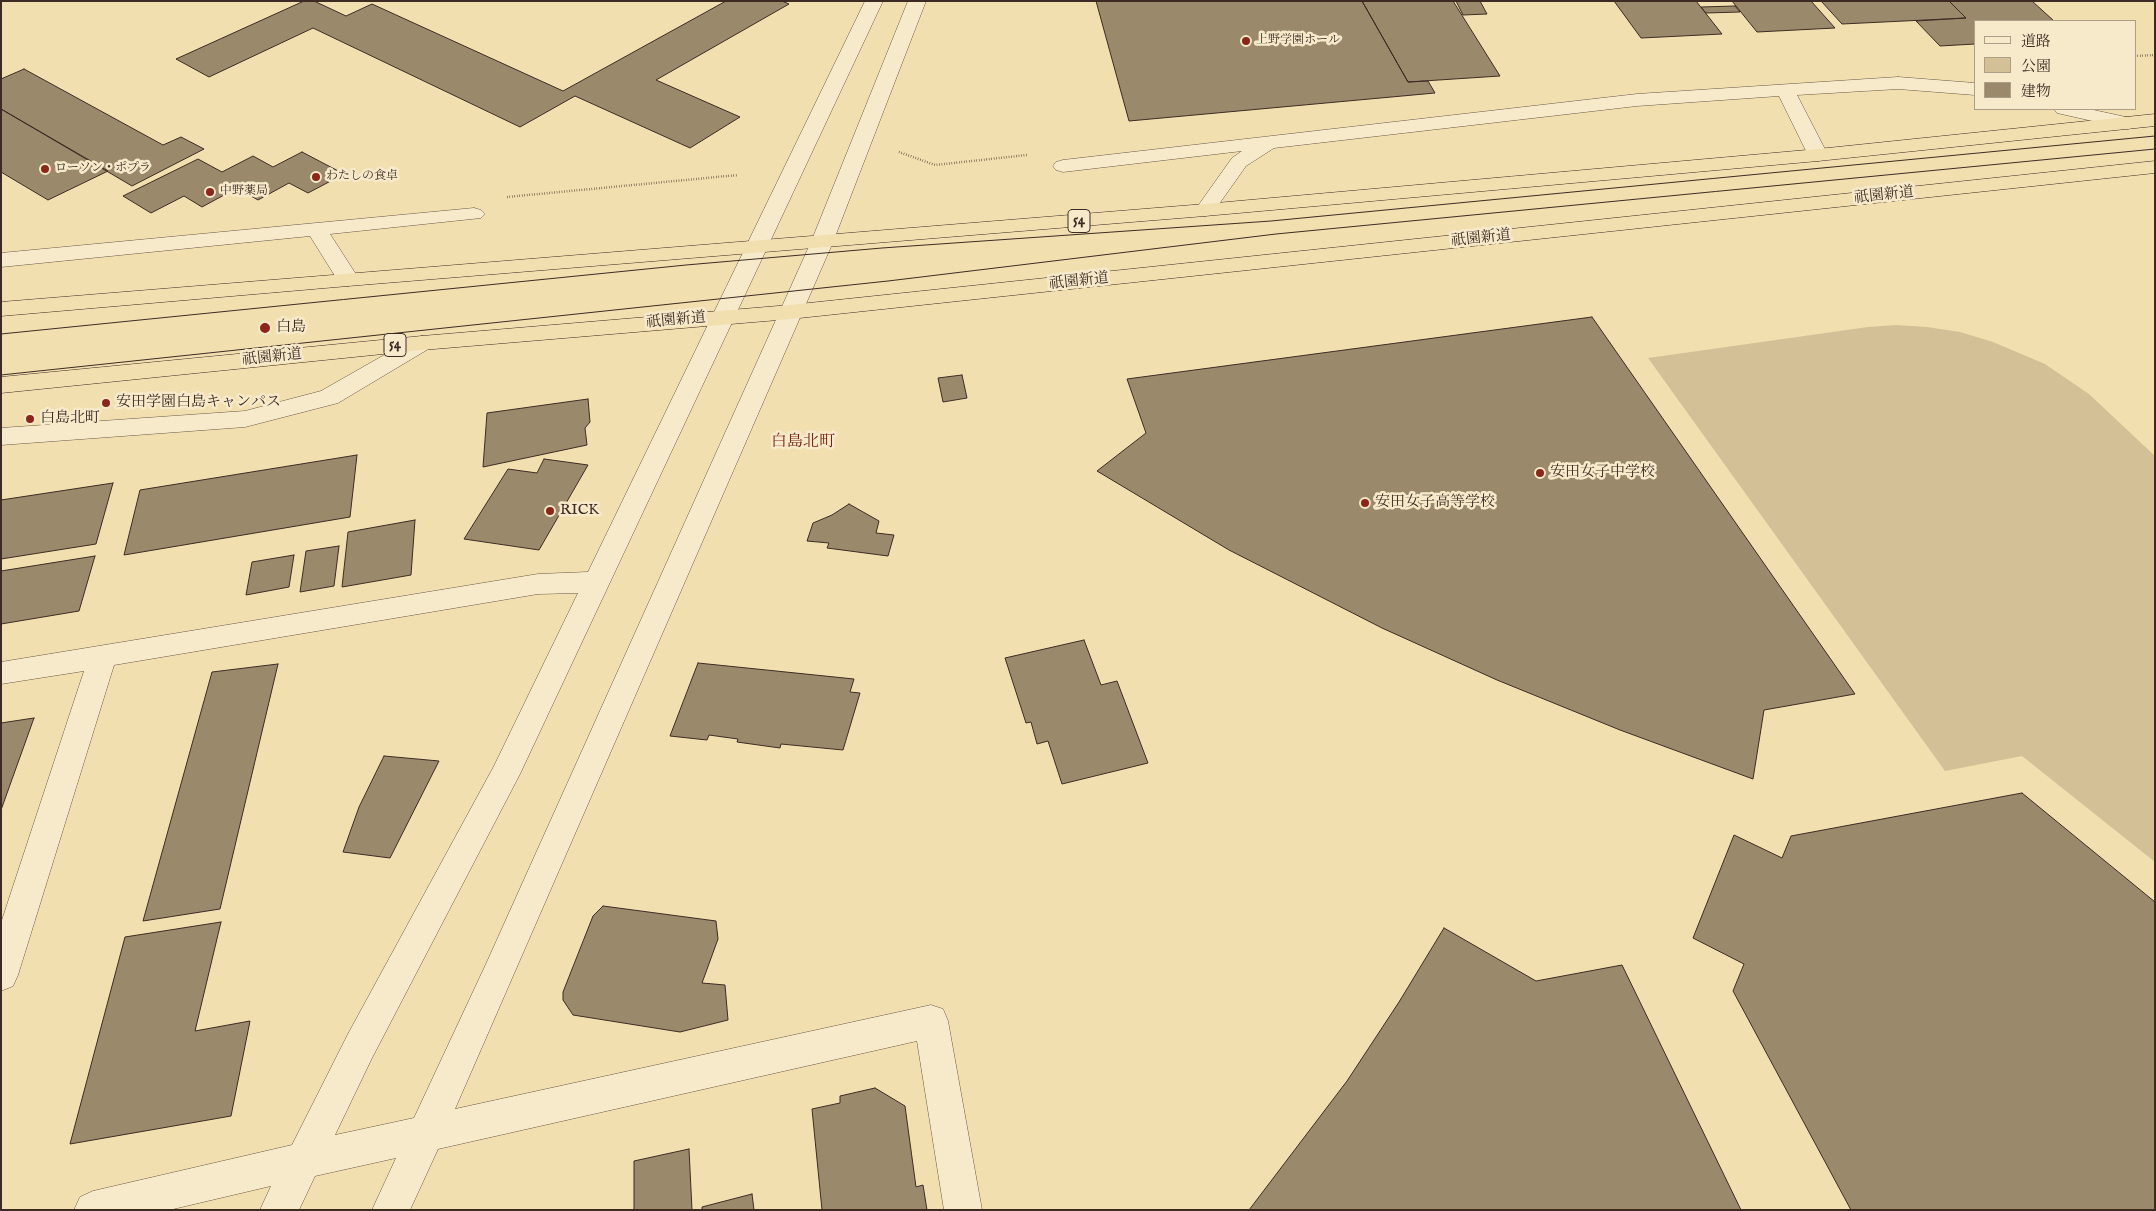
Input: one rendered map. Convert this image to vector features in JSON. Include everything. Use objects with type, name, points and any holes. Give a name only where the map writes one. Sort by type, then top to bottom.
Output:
[{"type":"highway","name":"54","points":[[1,310],[348,278],[822,242],[1205,210],[1818,155],[2155,120]]},
{"type":"highway","name":"祇園新道","points":[[1,385],[422,342],[790,312],[2155,168]]},
{"type":"street","points":[[278,1210],[360,1046],[505,774],[874,1]]},
{"type":"street","points":[[391,1210],[498,975],[822,242],[917,1]]},
{"type":"street","points":[[1063,166],[1269,144],[1637,100],[1898,83],[1974,89]]},
{"type":"street","points":[[1785,90],[1818,155]]},
{"type":"street","points":[[2069,110],[2128,123]]},
{"type":"street","points":[[1205,210],[1239,162],[1269,144]]},
{"type":"street","points":[[1,260],[474,214]]},
{"type":"street","points":[[316,229],[348,278]]},
{"type":"street","points":[[1,437],[245,419],[329,396],[422,342]]},
{"type":"street","points":[[1,673],[102,658],[538,584],[597,582]]},
{"type":"street","points":[[1,975],[102,658]]},
{"type":"street","points":[[93,1210],[202,1183],[931,1021],[963,1210]]},
{"type":"path","points":[[2136,56],[2155,55]]},
{"type":"green space","points":[[1896,325],[1960,332],[1993,342],[2045,364],[2089,394],[2155,456],[2155,862],[2022,756],[1945,771],[1648,358],[1868,327]]},
{"type":"building","points":[[304,1],[314,1],[346,16],[372,4],[563,91],[726,1],[782,1],[789,4],[656,80],[740,117],[690,148],[575,96],[520,127],[313,28],[209,77],[176,59]]},
{"type":"building","name":"上野学園ホール","points":[[1096,1],[1362,1],[1408,82],[1428,81],[1435,93],[1129,121]]},
{"type":"building","points":[[1362,1],[1453,1],[1500,76],[1408,82]]},
{"type":"building","points":[[1456,1],[1480,1],[1487,14],[1463,15]]},
{"type":"building","points":[[1614,1],[1696,1],[1722,34],[1641,38]]},
{"type":"building","points":[[1732,1],[1811,1],[1835,28],[1757,32]]},
{"type":"building","points":[[1821,1],[1949,1],[1966,18],[1842,24]]},
{"type":"building","points":[[1949,1],[2032,1],[2053,20],[1974,20],[1974,44],[1940,46],[1916,21],[1966,18]]},
{"type":"building","points":[[1735,6],[1740,12],[1706,13],[1701,7]]},
{"type":"building","points":[[24,69],[163,145],[181,137],[204,149],[132,186],[1,109],[1,79]]},
{"type":"building","points":[[1,109],[108,171],[48,200],[1,172]]},
{"type":"building","points":[[302,152],[344,174],[308,193],[289,183],[258,200],[237,188],[202,207],[184,196],[151,213],[123,196],[198,159],[222,172],[253,156],[273,167]]},
{"type":"building","points":[[1592,317],[1855,694],[1764,710],[1753,779],[1620,730],[1497,680],[1382,628],[1229,550],[1097,471],[1146,433],[1127,379]]},
{"type":"building","points":[[962,375],[967,398],[943,402],[938,378]]},
{"type":"building","points":[[588,399],[590,422],[585,428],[587,445],[483,467],[487,413]]},
{"type":"building","points":[[357,455],[350,517],[124,555],[140,490]]},
{"type":"building","points":[[544,459],[588,465],[539,550],[464,539],[508,469],[537,473]]},
{"type":"building","points":[[113,483],[96,544],[1,559],[1,500]]},
{"type":"building","points":[[849,504],[879,521],[876,533],[894,535],[888,556],[827,548],[829,543],[807,541],[813,523],[832,515]]},
{"type":"building","points":[[415,520],[411,575],[342,587],[348,532]]},
{"type":"building","points":[[339,546],[334,586],[300,592],[306,551]]},
{"type":"building","points":[[294,555],[289,587],[246,595],[252,562]]},
{"type":"building","points":[[95,556],[79,611],[1,624],[1,571]]},
{"type":"building","points":[[1084,640],[1101,685],[1117,681],[1148,763],[1062,784],[1048,741],[1037,744],[1031,722],[1026,723],[1005,658]]},
{"type":"building","points":[[698,663],[854,679],[850,692],[860,693],[843,750],[781,744],[780,748],[737,742],[738,739],[709,735],[707,740],[670,736]]},
{"type":"building","points":[[278,664],[220,909],[143,921],[212,672]]},
{"type":"building","points":[[34,718],[1,810],[1,723]]},
{"type":"building","points":[[384,756],[439,761],[390,858],[343,852],[359,807]]},
{"type":"building","points":[[2022,793],[2155,902],[2155,1210],[1851,1210],[1733,991],[1744,964],[1693,938],[1734,835],[1782,858],[1791,836]]},
{"type":"building","points":[[603,906],[716,921],[718,939],[702,983],[725,985],[728,1020],[680,1032],[573,1015],[563,1000],[563,992],[593,916]]},
{"type":"building","points":[[221,922],[195,1031],[250,1021],[231,1116],[70,1144],[125,937]]},
{"type":"building","points":[[1444,928],[1536,981],[1622,965],[1741,1210],[1249,1210],[1347,1081],[1399,1002]]},
{"type":"building","points":[[875,1088],[905,1106],[916,1187],[923,1185],[927,1210],[822,1210],[812,1109],[840,1103],[840,1096]]},
{"type":"building","points":[[689,1149],[692,1210],[634,1210],[634,1161]]},
{"type":"building","points":[[752,1194],[754,1210],[702,1210],[702,1207]]},
{"type":"tram line","points":[[1,334],[686,265],[882,248],[1271,221],[2155,136]]},
{"type":"tram line","points":[[1,375],[888,281],[1276,234],[2155,149]]},
{"type":"place","name":"上野学園ホール","points":[[1246,41]]},
{"type":"place","name":"ローソン・ポプラ","points":[[45,169]]},
{"type":"place","name":"わたしの食卓","points":[[316,177]]},
{"type":"place","name":"中野薬局","points":[[210,192]]},
{"type":"place","name":"白島","points":[[265,328]]},
{"type":"place","name":"安田学園白島キャンパス","points":[[106,403]]},
{"type":"place","name":"白島北町","points":[[30,419]]},
{"type":"place","name":"安田女子中学校","points":[[1540,473]]},
{"type":"place","name":"安田女子高等学校","points":[[1365,503]]},
{"type":"place","name":"RICK","points":[[550,511]]},
{"type":"district","name":"白島北町","points":[[803,443]]}]
